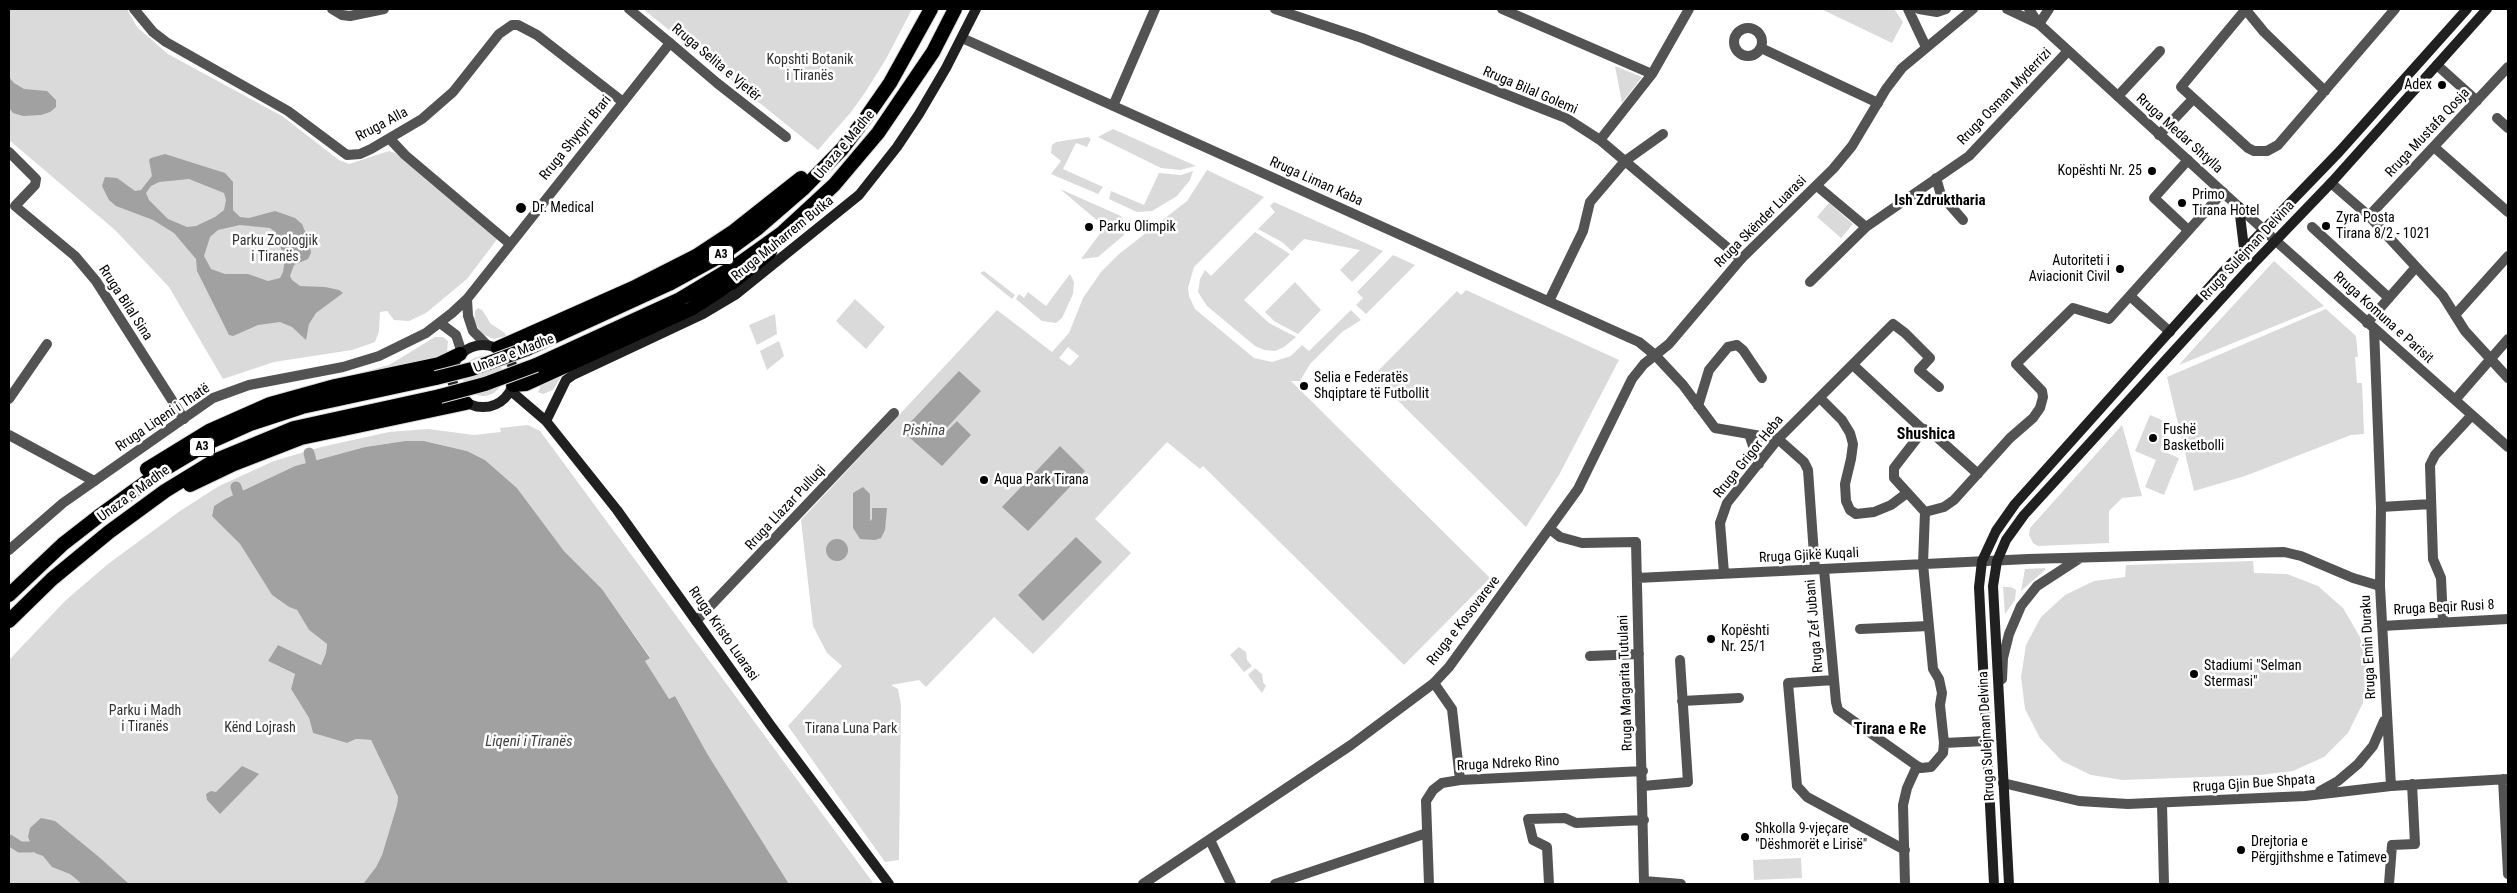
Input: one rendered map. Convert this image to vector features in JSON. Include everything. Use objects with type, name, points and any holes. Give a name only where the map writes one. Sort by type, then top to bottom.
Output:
[{"type":"highway","name":"Unaza e Madhe","points":[[9,595],[63,544],[131,492],[191,453],[258,421],[310,405],[472,369],[527,349],[648,294],[720,256],[758,228],[803,189],[842,149],[890,83],[931,9]]},
{"type":"highway","name":"Unaza e Madhe","points":[[9,621],[65,568],[126,519],[190,474],[262,440],[331,418],[440,396],[485,384],[536,365],[680,299],[740,263],[782,232],[809,208],[840,177],[878,133],[929,58],[955,9]]},
{"type":"highway","points":[[493,347],[633,288],[696,256],[734,231],[791,187],[854,124],[865,119]]},
{"type":"highway","points":[[509,392],[691,309],[733,282],[774,249],[837,188],[874,149],[878,133]]},
{"type":"highway","points":[[131,492],[147,470],[183,446],[236,417],[299,395],[439,364],[461,354]]},
{"type":"highway","points":[[126,519],[146,514],[205,477],[300,438],[466,403]]},
{"type":"main road","name":"Rruga Muharrem Butka","points":[[546,421],[563,387],[573,375],[703,314],[735,295],[859,195],[907,134],[962,38],[976,9]]},
{"type":"main road","name":"Rruga Sulejman Delvina","points":[[1994,884],[1979,586],[1982,561],[1996,531],[2015,504],[2244,248],[2264,230],[2339,152],[2467,9]]},
{"type":"main road","name":"Rruga Sulejman Delvina","points":[[2009,884],[1993,586],[1997,561],[2006,540],[2028,511],[2331,183],[2488,9]]},
{"type":"main road","points":[[2239,207],[2244,248]]},
{"type":"main road","points":[[472,346],[493,347],[506,355],[512,364],[509,392],[495,405],[484,408],[466,403],[456,392],[452,378],[453,367],[461,354],[472,346]]},
{"type":"main road","name":"Rruga Kristo Luarasi","points":[[509,392],[546,421],[617,510],[776,734],[889,884]]},
{"type":"street","name":"Rruga Alla","points":[[134,9],[153,32],[166,42],[288,111],[340,152],[347,155],[360,154],[390,139],[422,119],[453,92],[499,34],[512,25],[518,25],[537,35],[623,102]]},
{"type":"street","points":[[332,9],[342,15],[350,16],[384,9]]},
{"type":"street","name":"Rruga Selita e Vjetër","points":[[629,9],[717,83],[786,137]]},
{"type":"street","points":[[1113,106],[1156,9]]},
{"type":"street","name":"Rruga Bilal Golemi","points":[[1275,9],[1362,38],[1566,118],[1600,140],[1741,259]]},
{"type":"street","points":[[1502,9],[1652,74]]},
{"type":"street","points":[[1600,140],[1652,74],[1689,9]]},
{"type":"street","points":[[1908,9],[1926,47]]},
{"type":"street","points":[[1919,9],[1937,12],[1946,9]]},
{"type":"street","name":"Rruga Skënder Luarasi","points":[[1655,355],[1670,344],[1741,259],[1817,186],[1852,146],[1902,68],[1973,9]]},
{"type":"street","name":"Rruga Medar Shtylla","points":[[2007,9],[2039,24]]},
{"type":"street","name":"Rruga Medar Shtylla","points":[[2029,9],[2039,24],[2264,230]]},
{"type":"street","points":[[2039,24],[2049,9]]},
{"type":"street","points":[[2325,91],[2264,32],[2246,9],[2180,87],[2248,148],[2254,151],[2267,151],[2278,145],[2325,91],[2395,9]]},
{"type":"street","name":"Rruga Liman Kaba","points":[[962,38],[1639,342],[1655,355],[1715,428],[1778,439]]},
{"type":"street","name":"Rruga Shyqyri Brari","points":[[451,315],[467,299],[509,243],[670,43]]},
{"type":"street","points":[[1761,48],[1878,103]]},
{"type":"street","name":"Rruga Osman Myderrizi","points":[[1810,282],[1866,227],[1969,156],[2068,51]]},
{"type":"street","name":"Rruga Medar Shtylla","points":[[2118,96],[2160,51]]},
{"type":"street","points":[[2437,65],[2477,101]]},
{"type":"street","name":"Rruga Mustafa Qosja","points":[[2368,216],[2508,67]]},
{"type":"street","points":[[2159,135],[2194,98]]},
{"type":"street","points":[[2497,118],[2508,128]]},
{"type":"street","points":[[1549,301],[1583,231],[1590,202],[1625,161],[1663,134]]},
{"type":"street","points":[[390,139],[405,155],[509,243]]},
{"type":"street","points":[[2434,147],[2508,212]]},
{"type":"street","name":"Rruga Bilal Sina","points":[[9,152],[36,179],[35,185],[15,206],[75,256],[96,281],[184,419]]},
{"type":"street","points":[[1925,512],[1936,510],[1949,504],[2040,408],[2043,397],[2042,390],[2016,364],[2073,308],[2109,320],[2188,230],[2154,198],[2188,160]]},
{"type":"street","points":[[1936,178],[1941,194],[1963,220]]},
{"type":"street","points":[[2331,183],[2368,216],[2443,296],[2465,331],[2492,358],[2498,369],[2508,378]]},
{"type":"street","points":[[1817,186],[1866,227]]},
{"type":"street","name":"Rruga Medar Shtylla","points":[[2188,230],[2222,192]]},
{"type":"street","points":[[2312,227],[2389,298]]},
{"type":"street","name":"Rruga Komuna e Parisit","points":[[2264,230],[2508,447]]},
{"type":"street","points":[[2455,315],[2508,256]]},
{"type":"street","points":[[2370,325],[2389,298],[2416,267]]},
{"type":"street","points":[[2130,296],[2170,332]]},
{"type":"street","points":[[467,299],[470,326]]},
{"type":"street","points":[[451,315],[470,326],[479,339],[493,347]]},
{"type":"street","points":[[451,315],[461,354]]},
{"type":"street","name":"Rruga Liqeni i Thatë","points":[[9,550],[62,502],[184,419],[201,405],[230,391],[276,378],[342,367],[391,351],[440,324],[451,315]]},
{"type":"street","points":[[440,324],[456,336]]},
{"type":"street","name":"Rruga Grigor Heba","points":[[1724,573],[1720,523],[1727,503],[1778,439],[1893,324],[1930,358],[1919,370],[1939,387]]},
{"type":"street","name":"Rruga Emin Duraku","points":[[2370,325],[2381,507],[2380,586],[2391,786]]},
{"type":"street","points":[[2455,400],[2508,339]]},
{"type":"street","points":[[9,399],[47,344]]},
{"type":"street","points":[[1698,406],[1708,370],[1728,347],[1736,345],[1742,350],[1762,378]]},
{"type":"street","name":"Rruga e Kosovareve","points":[[1143,884],[1351,746],[1434,682],[1461,652],[1582,482],[1632,379],[1644,364],[1655,355]]},
{"type":"street","points":[[1853,365],[1921,428],[1930,431],[1978,474]]},
{"type":"street","points":[[1820,398],[1842,420],[1853,444],[1845,484],[1846,501],[1850,510],[1856,514],[1874,512],[1891,505],[1907,493]]},
{"type":"street","name":"Rruga Llazar Pulluqi","points":[[696,621],[894,413]]},
{"type":"street","points":[[2443,622],[2442,578],[2433,559],[2430,465],[2435,455],[2472,415]]},
{"type":"street","points":[[1905,884],[1903,806],[1907,788],[1917,766],[1921,768],[1931,767],[1943,753],[1944,742],[1940,705],[1942,693],[1939,679],[1933,669],[1923,564],[1925,512],[1894,478],[1894,468],[1918,438],[1921,428]]},
{"type":"street","points":[[1749,434],[1759,464]]},
{"type":"street","points":[[9,435],[94,481]]},
{"type":"street","name":"Rruga Zef Jubani","points":[[1778,439],[1804,462],[1808,470],[1838,710],[1917,766]]},
{"type":"street","points":[[2381,507],[2431,504]]},
{"type":"street","name":"Rruga Margarita Tutulani","points":[[1550,529],[1560,537],[1582,543],[1636,542],[1644,883]]},
{"type":"street","name":"Rruga Gjikë Kuqali","points":[[1637,578],[2080,557],[2284,552],[2307,558],[2352,578],[2380,586]]},
{"type":"street","points":[[2000,720],[2003,658],[2016,615],[2037,586],[2080,557]]},
{"type":"street","name":"Rruga Beqir Rusi 8","points":[[2382,626],[2508,619]]},
{"type":"street","points":[[1860,629],[1929,626]]},
{"type":"street","points":[[1590,656],[1639,654]]},
{"type":"street","points":[[1643,786],[1688,782],[1680,660]]},
{"type":"street","name":"Rruga Zef Jubani","points":[[1834,680],[1788,683],[1797,786],[1807,798],[1905,850]]},
{"type":"street","points":[[1434,682],[1452,709],[1460,780]]},
{"type":"street","points":[[1682,701],[1739,698]]},
{"type":"street","points":[[2305,796],[2327,788],[2352,770],[2373,746],[2386,717]]},
{"type":"street","points":[[1944,742],[1986,741]]},
{"type":"street","name":"Rruga Ndreko Rino","points":[[1429,884],[1426,802],[1432,790],[1442,783],[1460,780],[1642,771]]},
{"type":"street","points":[[2506,779],[2508,874]]},
{"type":"street","name":"Rruga Gjin Bue Shpata","points":[[2003,783],[2079,801],[2104,804],[2162,804],[2305,796],[2412,784],[2506,779]]},
{"type":"street","points":[[2389,884],[2392,845],[2415,844],[2412,784]]},
{"type":"street","points":[[2162,804],[2164,884]]},
{"type":"street","points":[[1549,884],[1547,847],[1533,840],[1528,819],[1565,818],[1576,824],[1644,820]]},
{"type":"street","points":[[1276,884],[1428,833]]},
{"type":"street","points":[[1210,840],[1231,884]]},
{"type":"street","points":[[1644,883],[1681,884]]},
{"type":"green space","name":"Parku Zoologjik i Tiranës","points":[[9,9],[127,9],[137,27],[168,54],[282,116],[339,160],[349,164],[389,151],[395,153],[498,238],[467,279],[426,313],[409,321],[394,320],[387,311],[380,312],[379,331],[375,342],[352,350],[274,362],[223,379],[169,287],[115,230],[9,140]]},
{"type":"green space","name":"Kopshti Botanik i Tiranës","points":[[643,9],[912,9],[886,59],[866,91],[851,112],[818,150]]},
{"type":"green space","points":[[1821,9],[1894,9],[1903,22],[1892,43]]},
{"type":"green space","points":[[1615,66],[1642,77],[1622,103]]},
{"type":"green space","points":[[1113,129],[1196,166],[1180,170],[1161,168],[1098,137]]},
{"type":"green space","points":[[1088,137],[1091,139],[1087,147],[1076,143],[1063,169],[1103,187],[1098,194],[1051,174],[1061,161],[1051,153],[1052,145],[1056,142]]},
{"type":"green space","name":"Tirana Luna Park","points":[[1207,170],[1264,197],[1194,267],[1188,288],[1189,296],[1195,309],[1254,358],[1272,362],[1291,356],[1302,345],[1309,351],[1351,310],[1361,320],[1342,332],[1310,364],[1300,381],[1291,381],[1490,578],[1404,665],[1203,466],[1200,469],[1167,442],[1095,519],[1131,553],[1033,654],[994,617],[926,687],[919,680],[891,685],[898,689],[901,705],[899,860],[885,862],[788,726],[842,666],[827,653],[813,626],[801,520],[997,310],[1052,352],[1069,333],[1083,298],[1101,272],[1119,254],[1187,201]],"holes":[[[1068,347],[1079,356],[1070,366],[1059,358]]]},
{"type":"green space","points":[[1193,171],[1190,180],[1177,196],[1152,211],[1137,212],[1109,199],[1111,191],[1144,205],[1159,173],[1181,175]]},
{"type":"green space","points":[[1060,189],[1121,216],[1126,225],[1124,235],[1098,257],[1081,259],[1105,227]]},
{"type":"green space","points":[[1274,202],[1383,251],[1352,282],[1340,270],[1360,250],[1304,239],[1292,251],[1282,242],[1258,229],[1275,212],[1270,206]]},
{"type":"green space","points":[[1829,203],[1853,224],[1841,238],[1817,217]]},
{"type":"green space","points":[[1255,232],[1290,254],[1244,300],[1269,323],[1296,337],[1284,347],[1275,351],[1264,350],[1255,346],[1207,306],[1198,292],[1200,279],[1205,270],[1211,276]]},
{"type":"green space","points":[[1393,255],[1415,265],[1366,314],[1356,305],[1363,298],[1357,292]]},
{"type":"green space","points":[[2274,261],[2324,306],[2179,365],[2193,349]]},
{"type":"green space","points":[[984,271],[1015,295],[1012,299],[980,273]]},
{"type":"green space","points":[[1070,274],[1074,282],[1073,294],[1062,318],[1056,323],[1042,321],[1016,299],[1019,294],[1024,298],[1028,292],[1046,306]]},
{"type":"green space","points":[[1295,282],[1321,310],[1298,334],[1274,321],[1265,312]]},
{"type":"green space","points":[[1466,290],[1619,360],[1559,475],[1526,527],[1373,376],[1457,291],[1461,295]]},
{"type":"green space","points":[[855,299],[885,327],[866,349],[836,321]]},
{"type":"green space","points":[[478,308],[482,310],[491,324],[505,333],[506,336],[494,339],[482,334],[474,321],[475,311]]},
{"type":"green space","points":[[2326,309],[2356,336],[2358,357],[2355,357],[2357,383],[2362,383],[2364,434],[2351,435],[2245,476],[2194,491],[2167,377]]},
{"type":"green space","points":[[775,314],[777,334],[757,345],[749,325]]},
{"type":"green space","points":[[435,337],[443,337],[448,341],[447,352],[441,358],[342,378],[389,365]]},
{"type":"green space","points":[[779,341],[784,356],[767,370],[760,351]]},
{"type":"green space","points":[[487,356],[494,359],[500,365],[503,376],[502,384],[494,393],[487,396],[479,396],[472,393],[464,384],[463,372],[466,365],[475,357]]},
{"type":"green space","points":[[561,377],[553,390],[543,394],[538,392],[541,385]]},
{"type":"green space","points":[[2150,415],[2171,424],[2160,450],[2179,458],[2164,495],[2145,487],[2156,460],[2135,451]]},
{"type":"green space","name":"Parku i Madh i Tiranës","points":[[528,425],[540,431],[874,884],[789,884],[708,755],[675,696],[669,700],[645,661],[650,657],[602,589],[564,551],[517,488],[485,460],[467,451],[424,441],[405,441],[365,447],[295,466],[225,499],[214,506],[212,515],[240,544],[272,595],[289,607],[297,610],[309,630],[327,644],[326,653],[321,665],[278,645],[268,661],[295,674],[291,689],[309,718],[313,733],[347,743],[356,739],[371,740],[398,797],[382,855],[376,867],[363,884],[9,884],[9,660],[66,600],[108,564],[180,511],[219,486],[274,461],[321,447],[389,432],[428,429],[474,435],[501,432],[500,428]]},
{"type":"green space","points":[[2122,425],[2142,496],[2122,498],[2109,511],[2109,543],[2038,546],[2033,543],[2029,535],[2030,528]]},
{"type":"green space","name":"Stadiumi \"Selman Stermasi\"","points":[[2253,561],[2254,573],[2287,574],[2318,586],[2343,608],[2360,637],[2367,670],[2363,703],[2348,733],[2324,757],[2293,771],[2260,775],[2123,780],[2091,775],[2062,761],[2040,738],[2025,709],[2021,677],[2026,645],[2041,617],[2065,595],[2094,581],[2125,577],[2126,565]]},
{"type":"green space","points":[[2045,568],[2045,570],[2021,591],[2025,569]]},
{"type":"green space","points":[[2003,587],[2011,587],[2016,590],[2015,600],[2005,614]]},
{"type":"green space","points":[[1239,647],[1246,652],[1247,660],[1252,666],[1244,672],[1230,655]]},
{"type":"green space","points":[[1255,668],[1262,674],[1263,682],[1266,686],[1262,693],[1248,675]]},
{"type":"green space","points":[[1801,858],[1802,878],[1754,880],[1753,860]]},
{"type":"water","points":[[9,77],[14,83],[24,89],[47,91],[56,100],[56,107],[50,112],[41,115],[23,116],[13,113],[9,108]]},
{"type":"water","points":[[165,154],[225,173],[233,182],[233,210],[240,217],[249,218],[275,211],[295,218],[302,224],[309,241],[311,253],[308,259],[294,265],[290,276],[292,280],[300,286],[325,287],[339,290],[343,293],[316,313],[309,324],[306,340],[292,327],[280,322],[258,325],[233,336],[229,335],[197,271],[196,259],[174,233],[153,220],[116,206],[109,200],[102,186],[105,177],[117,178],[135,191],[141,190],[152,176],[149,160]],"holes":[[[189,179],[224,193],[226,200],[224,210],[215,217],[196,226],[187,227],[168,219],[149,200],[146,193],[151,186],[159,182]],[[240,225],[270,228],[275,232],[285,259],[280,278],[268,281],[248,274],[225,274],[211,269],[204,256],[210,237],[218,230]]]},
{"type":"water","name":"Pishina","points":[[959,371],[981,391],[940,435],[942,436],[957,421],[971,435],[942,466],[902,431]]},
{"type":"water","name":"Liqeni i Tiranës","points":[[405,441],[424,441],[467,451],[485,460],[517,488],[564,551],[602,589],[650,658],[645,661],[669,699],[675,696],[708,755],[789,884],[363,884],[376,867],[382,855],[398,797],[371,740],[356,739],[347,743],[313,733],[309,718],[291,689],[295,674],[268,661],[278,645],[321,665],[326,653],[327,644],[309,630],[297,610],[289,607],[272,595],[240,544],[212,516],[214,506],[225,499],[295,466],[365,447]]},
{"type":"water","points":[[1060,446],[1085,471],[1028,531],[1002,507]]},
{"type":"water","points":[[863,487],[870,494],[870,521],[872,519],[872,508],[887,508],[885,530],[881,538],[875,540],[860,539],[853,528],[853,493]]},
{"type":"water","points":[[1076,537],[1102,562],[1043,621],[1018,595]]},
{"type":"water","points":[[837,539],[845,542],[848,550],[845,558],[837,561],[829,558],[826,550],[829,542]]},
{"type":"water","points":[[242,766],[259,774],[220,814],[207,800],[206,794],[211,791],[216,792]]},
{"type":"water","points":[[41,818],[55,821],[129,884],[82,884],[70,874],[52,867],[43,856],[35,853],[28,837],[30,828]]},
{"type":"waterway","points":[[309,453],[311,461]]},
{"type":"waterway","points":[[236,487],[238,493]]},
{"type":"waterway","points":[[9,840],[20,847],[32,847]]},
{"type":"place","name":"Adex","points":[[2442,85]]},
{"type":"place","name":"Kopështi Nr. 25","points":[[2152,171]]},
{"type":"place","name":"Primo Tirana Hotel","points":[[2182,203]]},
{"type":"place","name":"Dr. Medical","points":[[521,208]]},
{"type":"place","name":"Zyra Posta Tirana 8/2 - 1021","points":[[2326,226]]},
{"type":"place","name":"Parku Olimpik","points":[[1089,227]]},
{"type":"place","name":"Autoriteti i Aviacionit Civil","points":[[2120,269]]},
{"type":"place","name":"Selia e Federatës Shqiptare të Futbollit","points":[[1304,386]]},
{"type":"place","name":"Fushë Basketbolli","points":[[2153,438]]},
{"type":"place","name":"Aqua Park Tirana","points":[[984,480]]},
{"type":"place","name":"Kopështi Nr. 25/1","points":[[1711,639]]},
{"type":"place","name":"Stadiumi \"Selman Stermasi\"","points":[[2194,674]]},
{"type":"place","name":"Shkolla 9-vjeçare \"Dëshmorët e Lirisë\"","points":[[1745,837]]},
{"type":"place","name":"Drejtoria e Përgjithshme e Tatimeve","points":[[2241,850]]},
{"type":"district","name":"Ish Zdruktharia","points":[[1940,201]]},
{"type":"district","name":"Shushica","points":[[1926,435]]},
{"type":"district","name":"Tirana e Re","points":[[1890,730]]},
{"type":"park label","name":"Kënd Lojrash","points":[[260,728]]}]
